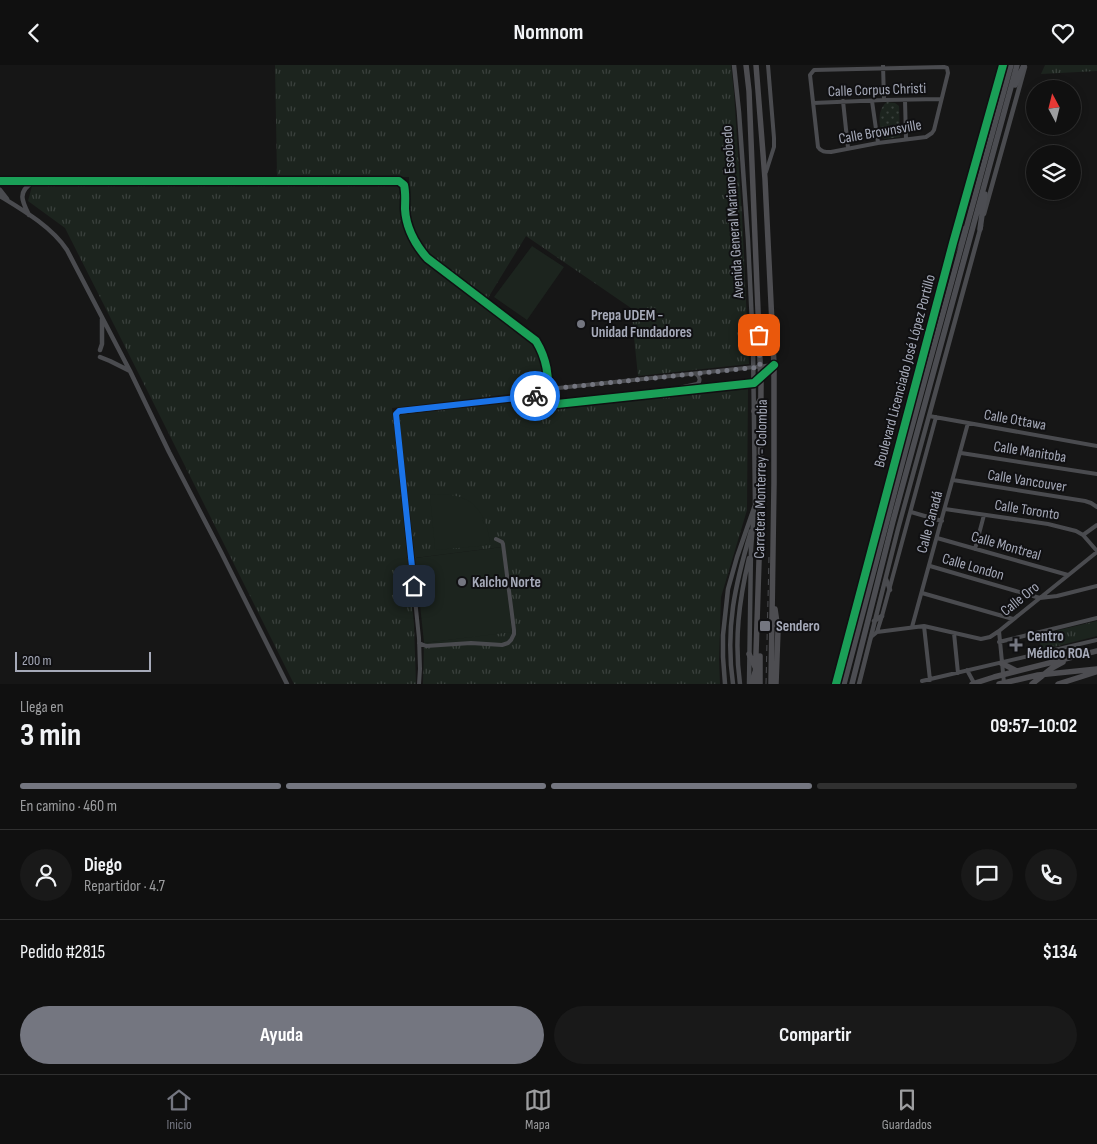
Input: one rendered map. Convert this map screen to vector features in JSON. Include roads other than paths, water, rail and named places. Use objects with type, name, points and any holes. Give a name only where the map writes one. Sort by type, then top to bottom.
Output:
[{"type":"highway","name":"Boulevard Licenciado José López Portillo","points":[[877,569],[908,441],[1011,65]]},
{"type":"highway","name":"Boulevard Licenciado José López Portillo","points":[[877,569],[1017,65]]},
{"type":"highway","points":[[1008,98],[1025,65]]},
{"type":"highway","points":[[980,229],[986,181]]},
{"type":"highway","points":[[946,271],[971,210]]},
{"type":"highway","points":[[908,441],[916,381]]},
{"type":"highway","points":[[844,684],[877,569]]},
{"type":"highway","points":[[852,684],[877,569]]},
{"type":"main road","name":"Carretera Monterrey - Colombia","points":[[746,65],[749,91],[757,367],[760,377],[760,530],[755,684]]},
{"type":"main road","name":"Carretera Monterrey - Colombia","points":[[756,65],[765,179],[774,365],[771,684]]},
{"type":"main road","points":[[754,411],[760,398]]},
{"type":"main road","points":[[772,584],[778,630],[776,684]]},
{"type":"main road","points":[[757,634],[760,647],[760,684]]},
{"type":"main road","points":[[973,684],[1096,651]]},
{"type":"main road","points":[[749,654],[756,669],[750,684]]},
{"type":"main road","points":[[1032,684],[1072,657]]},
{"type":"main road","points":[[1001,663],[1017,671]]},
{"type":"main road","points":[[1002,684],[1045,674],[1097,670]]},
{"type":"main road","points":[[1058,684],[1097,670]]},
{"type":"street","name":"Avenida General Mariano Escobedo","points":[[725,684],[722,657],[728,589],[755,505],[754,383],[757,367],[734,65]]},
{"type":"street","points":[[765,179],[774,147],[768,65]]},
{"type":"street","name":"Boulevard Licenciado José López Portillo","points":[[836,684],[916,381],[1003,65]]},
{"type":"street","points":[[859,684],[909,487],[1025,65]]},
{"type":"street","points":[[884,67],[884,100]]},
{"type":"street","name":"Calle Brownsville","points":[[946,67],[948,73],[941,99],[932,133],[926,137],[826,152],[818,147],[810,75],[814,70],[946,67]]},
{"type":"street","name":"Calle Corpus Christi","points":[[813,103],[941,99]]},
{"type":"street","points":[[905,100],[906,139]]},
{"type":"street","points":[[843,101],[848,148]]},
{"type":"street","points":[[872,101],[878,143]]},
{"type":"street","points":[[0,181],[399,181],[404,185],[407,224],[410,233],[427,258],[536,341],[546,363],[549,399],[552,403],[754,383],[774,365]]},
{"type":"street","points":[[30,216],[23,203],[22,196],[24,189],[33,182]]},
{"type":"street","points":[[0,190],[9,202]]},
{"type":"street","points":[[0,197],[52,232],[63,244],[130,371],[168,452],[287,684]]},
{"type":"street","points":[[100,350],[102,344],[102,317]]},
{"type":"street","points":[[100,357],[130,371]]},
{"type":"street","points":[[419,684],[419,643],[396,414],[399,411],[774,365]]},
{"type":"street","points":[[674,392],[683,387],[699,383],[700,378],[696,374]]},
{"type":"street","name":"Calle Ottawa","points":[[929,416],[1097,446]]},
{"type":"street","points":[[878,632],[936,417]]},
{"type":"street","name":"Calle Canadá","points":[[912,627],[968,423]]},
{"type":"street","name":"Calle Manitoba","points":[[960,453],[1097,474]]},
{"type":"street","name":"Calle Vancouver","points":[[953,480],[1085,501],[1097,507]]},
{"type":"street","points":[[909,487],[917,490]]},
{"type":"street","points":[[750,684],[751,549],[755,505]]},
{"type":"street","name":"Calle Toronto","points":[[945,509],[1060,527],[1084,535]]},
{"type":"street","points":[[911,512],[942,521]]},
{"type":"street","points":[[975,549],[984,515]]},
{"type":"street","points":[[733,684],[730,646],[732,611],[740,570],[754,520]]},
{"type":"street","points":[[1097,525],[1084,535],[1097,551]]},
{"type":"street","name":"Calle Montreal","points":[[937,538],[1068,575]]},
{"type":"street","points":[[419,643],[426,646],[471,643],[502,645],[511,640],[514,630],[503,544],[496,539]]},
{"type":"street","points":[[894,545],[901,548]]},
{"type":"street","points":[[740,684],[737,651],[738,618],[751,549]]},
{"type":"street","name":"Calle Oro","points":[[1002,684],[998,631],[1097,551]]},
{"type":"street","name":"Calle London","points":[[930,566],[1040,598]]},
{"type":"street","points":[[885,578],[890,590]]},
{"type":"street","points":[[1040,598],[1062,595],[1097,586]]},
{"type":"street","points":[[922,593],[1013,619]]},
{"type":"street","points":[[874,621],[882,616]]},
{"type":"street","points":[[999,642],[1097,618]]},
{"type":"street","points":[[871,637],[878,632],[924,626],[982,639],[990,637],[998,631]]},
{"type":"street","points":[[924,626],[930,679]]},
{"type":"street","points":[[954,633],[958,673]]},
{"type":"street","points":[[922,681],[1097,640]]},
{"type":"street","points":[[967,670],[973,684]]},
{"type":"railway","points":[[766,684],[769,557]]},
{"type":"place","name":"Prepa UDEM - Unidad Fundadores","points":[[581,324]]},
{"type":"place","name":"Kalcho Norte","points":[[462,582]]},
{"type":"place","name":"Sendero","points":[[765,626]]},
{"type":"place","name":"Centro Médico ROA","points":[[1016,645]]}]
